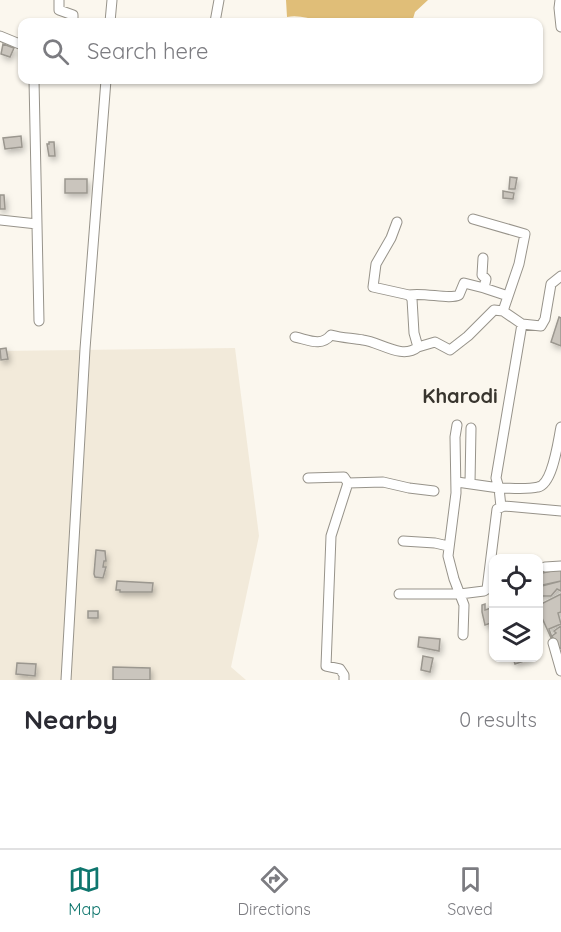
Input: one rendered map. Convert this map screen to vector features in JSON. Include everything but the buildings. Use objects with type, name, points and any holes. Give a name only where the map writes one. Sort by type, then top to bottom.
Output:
[{"type":"street","points":[[59,0],[58,10],[73,15],[73,18]]},
{"type":"street","points":[[110,18],[112,0]]},
{"type":"street","points":[[216,18],[219,0]]},
{"type":"street","points":[[560,0],[561,27]]},
{"type":"street","points":[[0,36],[18,43]]},
{"type":"street","points":[[34,84],[39,321]]},
{"type":"street","points":[[66,680],[86,337],[106,84]]},
{"type":"street","points":[[473,219],[525,234],[519,264],[503,311]]},
{"type":"street","points":[[0,220],[37,224]]},
{"type":"street","points":[[397,222],[376,264],[373,287],[409,295],[421,293],[454,298],[459,295],[464,283],[508,296]]},
{"type":"street","points":[[483,258],[482,275],[486,279],[484,288]]},
{"type":"street","points":[[296,337],[319,343],[326,341],[330,335],[352,340],[365,340],[406,352],[435,342],[450,350],[494,310],[503,311],[522,324],[541,326],[544,323],[551,284],[561,276]]},
{"type":"street","points":[[409,295],[412,299],[414,333],[418,347]]},
{"type":"street","points":[[501,507],[496,478],[522,324]]},
{"type":"street","points":[[457,425],[455,437],[457,482],[448,546],[450,567],[464,605],[463,636]]},
{"type":"street","points":[[457,482],[499,488],[538,487],[545,484],[551,472],[561,427]]},
{"type":"street","points":[[470,483],[471,428]]},
{"type":"street","points":[[308,478],[344,477],[348,483]]},
{"type":"street","points":[[348,483],[383,482],[434,491]]},
{"type":"street","points":[[344,680],[340,669],[326,666],[332,536],[348,483]]},
{"type":"street","points":[[399,594],[460,594],[484,591],[487,589],[496,509],[504,506],[561,511]]},
{"type":"street","points":[[403,541],[448,546]]},
{"type":"street","points":[[545,567],[561,566]]},
{"type":"street","points":[[553,643],[561,671]]},
{"type":"shaded area","points":[[286,0],[428,0],[415,12],[413,18],[287,17]]},
{"type":"shaded area","points":[[235,348],[259,536],[231,667],[246,680],[0,680],[0,351]]},
{"type":"district","name":"Kharodi","points":[[460,396]]}]
